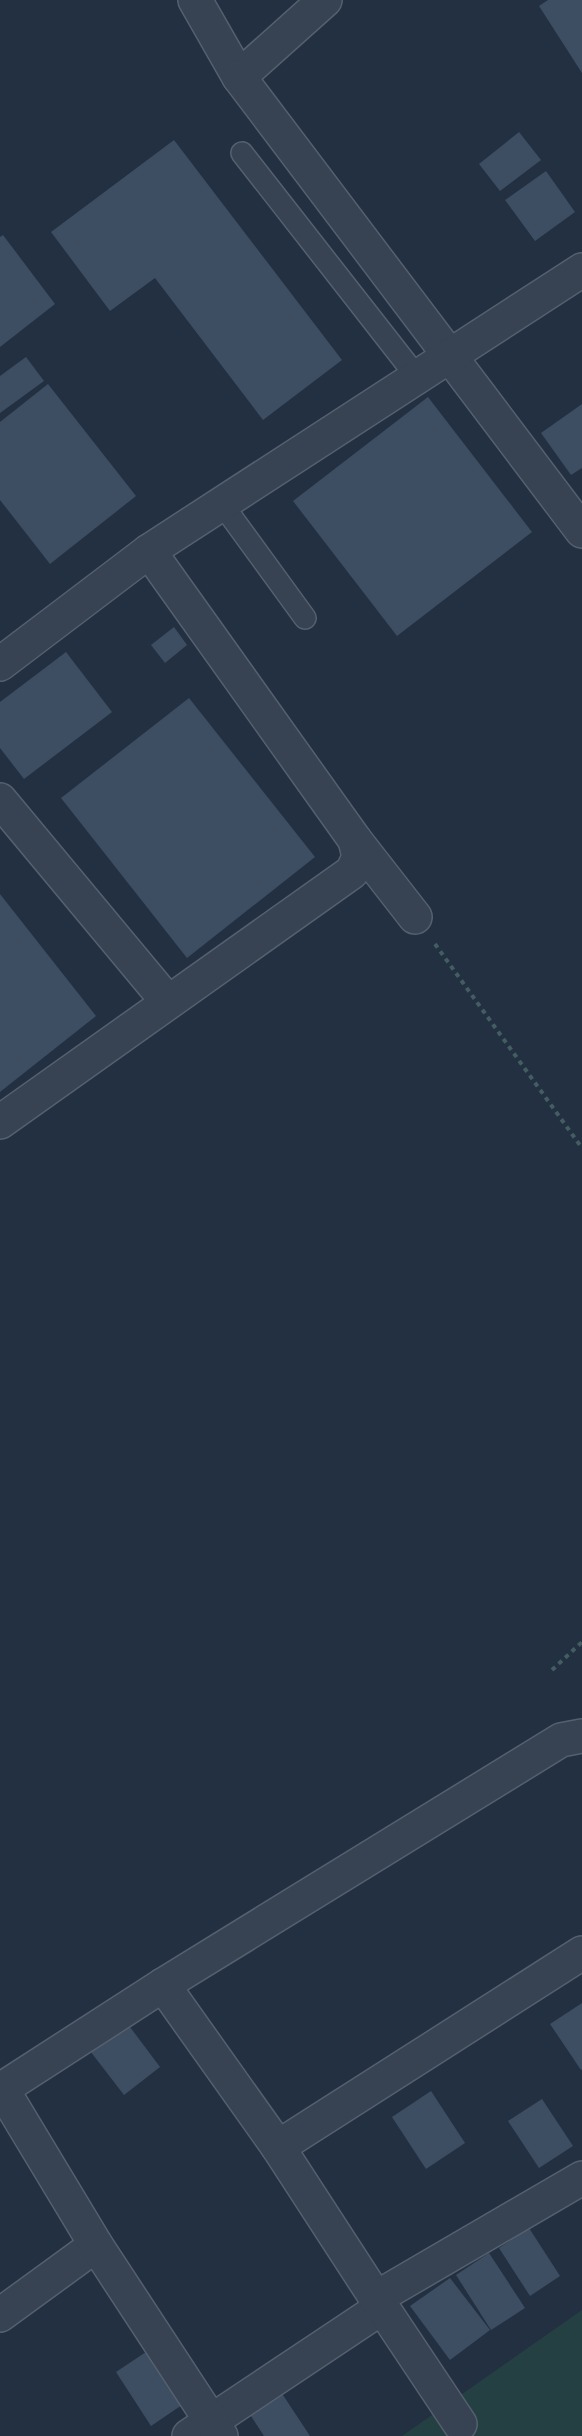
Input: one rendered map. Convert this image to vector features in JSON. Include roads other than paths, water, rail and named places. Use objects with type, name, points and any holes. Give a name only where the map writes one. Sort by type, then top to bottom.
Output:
[{"type":"street","points":[[195,0],[239,77],[582,531]]},
{"type":"street","points":[[239,77],[325,0]]},
{"type":"street","points":[[0,664],[149,551],[582,270]]},
{"type":"street","points":[[149,551],[355,840],[415,917]]},
{"type":"street","points":[[0,800],[168,1002]]},
{"type":"street","points":[[0,1122],[352,872],[358,857],[355,840]]},
{"type":"street","points":[[376,2298],[372,2314],[207,2431],[2,2089],[163,1985],[561,1740],[582,1736]]},
{"type":"street","points":[[278,2147],[582,1953]]},
{"type":"street","points":[[163,1985],[278,2147],[460,2424]]},
{"type":"street","points":[[376,2298],[582,2178]]},
{"type":"street","points":[[0,2315],[96,2245]]},
{"type":"lane","points":[[242,153],[417,377]]},
{"type":"lane","points":[[222,504],[304,618]]}]
